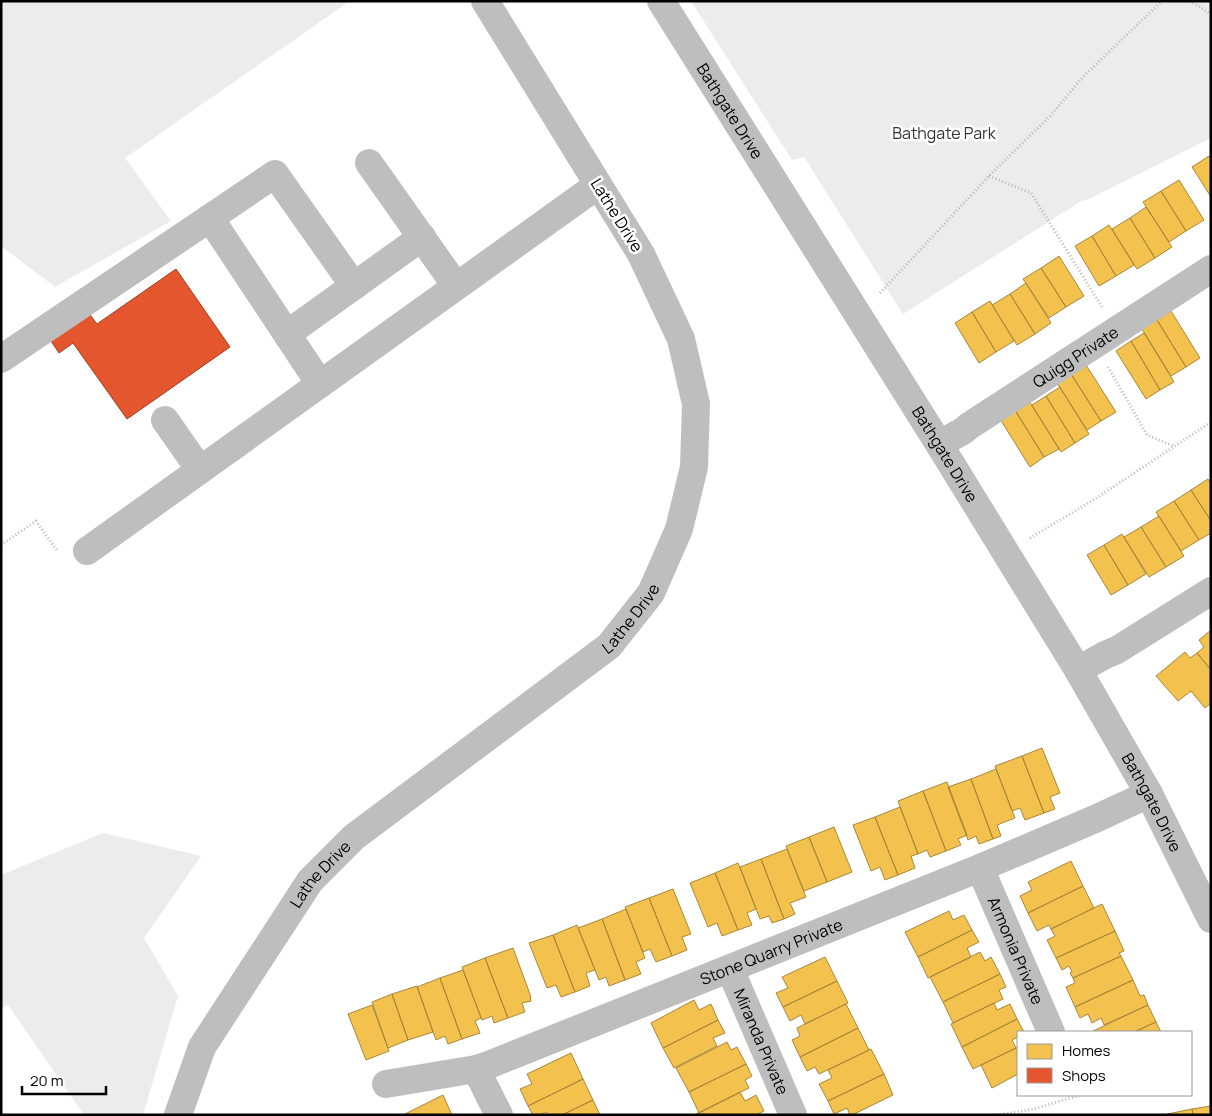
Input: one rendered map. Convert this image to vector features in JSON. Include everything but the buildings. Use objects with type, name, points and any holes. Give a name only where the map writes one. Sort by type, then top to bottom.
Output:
[{"type":"street","name":"Lathe Drive","points":[[178,1115],[202,1047],[310,881],[354,836],[609,646],[651,593],[679,529],[694,468],[696,404],[681,338],[641,254],[484,1]]},
{"type":"street","name":"Bathgate Drive","points":[[661,1],[939,444],[1078,670],[1149,794],[1208,905]]},
{"type":"street","points":[[369,163],[456,286]]},
{"type":"street","points":[[1,359],[275,174],[354,286]]},
{"type":"street","points":[[87,551],[598,185]]},
{"type":"street","points":[[210,218],[320,384]]},
{"type":"street","points":[[287,334],[422,237]]},
{"type":"street","name":"Quigg Private","points":[[939,444],[963,431],[1211,269]]},
{"type":"street","points":[[165,420],[200,470]]},
{"type":"street","points":[[1078,670],[1117,650],[1211,591]]},
{"type":"street","name":"Stone Quarry Private","points":[[386,1084],[476,1069],[980,868],[1149,794]]},
{"type":"street","name":"Armonia Private","points":[[980,868],[1051,1031]]},
{"type":"street","name":"Miranda Private","points":[[730,969],[793,1115]]},
{"type":"street","points":[[476,1069],[499,1115]]},
{"type":"path","points":[[880,293],[989,176],[1051,115],[1083,77],[1162,1]]},
{"type":"path","points":[[1190,1],[1211,14]]},
{"type":"path","points":[[989,176],[1032,192],[1117,330]]},
{"type":"path","points":[[1118,384],[1147,435],[1174,446]]},
{"type":"path","points":[[1030,538],[1095,499],[1211,422]]},
{"type":"path","points":[[1,545],[36,521],[60,555],[87,551]]},
{"type":"path","points":[[997,1115],[1034,1109],[1077,1096]]},
{"type":"green space","points":[[1,1],[350,1],[125,158],[171,221],[55,287],[1,246]]},
{"type":"green space","name":"Bathgate Park","points":[[691,1],[1211,1],[1211,138],[1085,201],[1083,200],[903,314],[804,157],[792,160]]},
{"type":"green space","points":[[103,833],[201,856],[144,938],[178,996],[143,1115],[84,1115],[8,1005],[1,1009],[1,875]]}]
